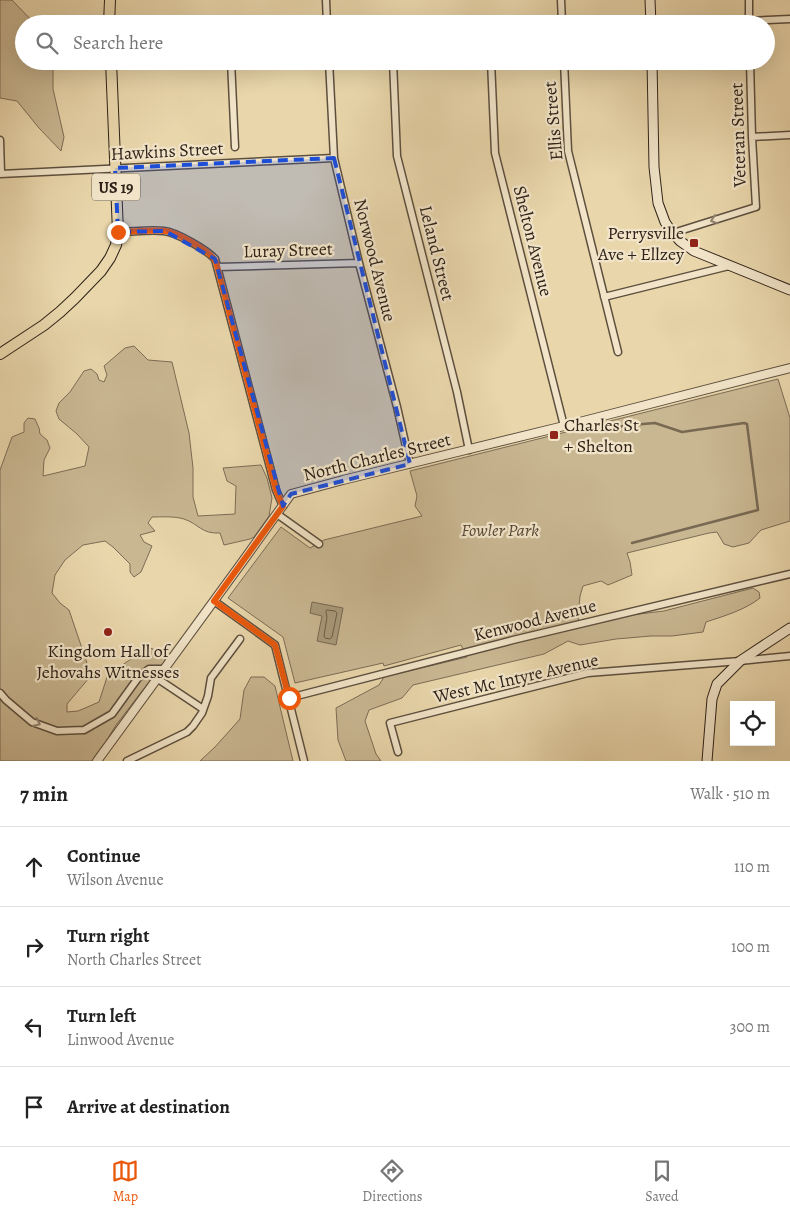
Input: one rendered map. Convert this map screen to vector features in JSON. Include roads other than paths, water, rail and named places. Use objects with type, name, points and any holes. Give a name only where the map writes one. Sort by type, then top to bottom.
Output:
[{"type":"main road","points":[[109,15],[110,0]]},
{"type":"main road","points":[[650,0],[651,15]]},
{"type":"main road","name":"US 19","points":[[0,354],[44,325],[75,298],[101,270],[110,258],[116,244],[118,232],[111,70]]},
{"type":"main road","points":[[652,70],[656,195],[665,222],[680,241],[694,251],[790,290]]},
{"type":"main road","points":[[707,761],[712,699],[716,684],[740,661],[790,628]]},
{"type":"street","points":[[326,0],[327,15]]},
{"type":"street","points":[[561,0],[562,15]]},
{"type":"street","points":[[749,0],[749,15]]},
{"type":"street","points":[[775,20],[790,19]]},
{"type":"street","points":[[231,70],[235,147]]},
{"type":"street","name":"Norwood Avenue","points":[[329,70],[334,158],[410,464]]},
{"type":"street","name":"Leland Street","points":[[393,70],[397,156],[457,392],[469,450]]},
{"type":"street","name":"Shelton Avenue","points":[[491,70],[495,153],[564,426]]},
{"type":"street","name":"Ellis Street","points":[[564,70],[568,151],[618,352]]},
{"type":"street","name":"Veteran Street","points":[[673,233],[756,207],[750,70]]},
{"type":"street","points":[[752,137],[790,135]]},
{"type":"street","points":[[0,140],[1,174]]},
{"type":"street","name":"Hawkins Street","points":[[1,174],[334,158]]},
{"type":"street","points":[[118,232],[161,230],[169,232],[205,250],[215,259],[276,490],[283,506]]},
{"type":"street","name":"Luray Street","points":[[218,267],[359,263]]},
{"type":"street","points":[[604,297],[729,266]]},
{"type":"street","name":"North Charles Street","points":[[97,761],[165,670],[291,494],[790,368]]},
{"type":"street","points":[[277,514],[319,544]]},
{"type":"street","name":"Kenwood Avenue","points":[[289,698],[513,640],[790,574]]},
{"type":"street","points":[[214,601],[275,645],[304,761]]},
{"type":"street","points":[[127,761],[187,732],[198,720],[204,709],[211,678],[240,639]]},
{"type":"street","name":"West Mc Intyre Avenue","points":[[398,752],[390,723],[588,673],[790,656]]},
{"type":"street","points":[[0,693],[32,722],[56,731],[84,730],[112,714],[138,678],[149,670],[165,670]]},
{"type":"street","points":[[158,679],[204,709]]},
{"type":"water","points":[[312,602],[343,608],[336,645],[317,641],[322,616],[310,613]]},
{"type":"waterway","points":[[589,431],[655,423],[682,432],[747,424],[758,510],[632,543]]},
{"type":"place","name":"Perrysville Ave + Ellzey","points":[[694,243]]},
{"type":"place","name":"Charles St + Shelton","points":[[554,435]]},
{"type":"place","name":"Kingdom Hall of Jehovahs Witnesses","points":[[108,632]]},
{"type":"park label","name":"Fowler Park","points":[[500,530]]}]
